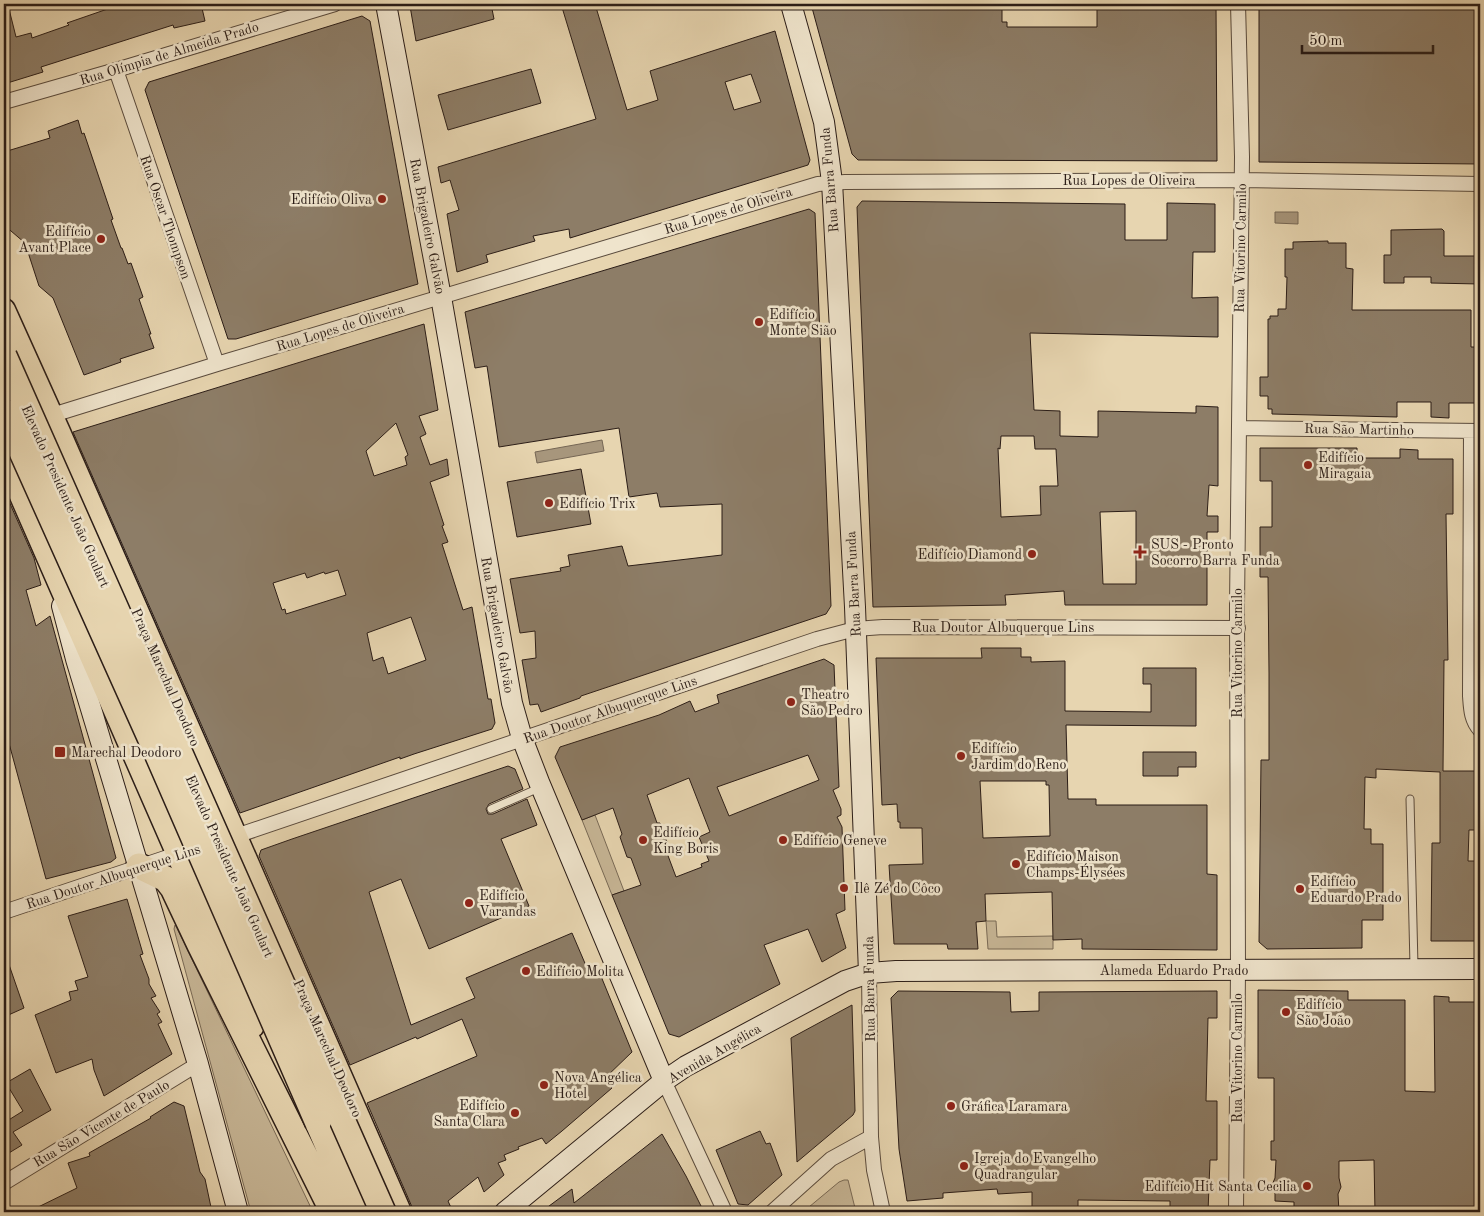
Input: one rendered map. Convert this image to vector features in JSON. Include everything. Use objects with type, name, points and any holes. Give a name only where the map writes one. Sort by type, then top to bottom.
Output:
[{"type":"highway","name":"Elevado Presidente João Goulart","points":[[4,356],[383,1212]]},
{"type":"highway","name":"Elevado Presidente João Goulart","points":[[4,412],[153,744],[357,1212]]},
{"type":"highway","points":[[139,866],[166,880],[173,888],[334,1212]]},
{"type":"main road","name":"Praça Marechal Deodoro","points":[[4,310],[400,1212]]},
{"type":"main road","points":[[4,457],[334,1212]]},
{"type":"street","name":"Rua Olímpia de Almeida Prado","points":[[4,102],[335,4]]},
{"type":"street","name":"Rua Brigadeiro Galvão","points":[[386,4],[441,297],[512,703],[522,738],[664,1081],[725,1212]]},
{"type":"street","name":"Rua Barra Funda","points":[[791,4],[824,122],[832,182],[856,629],[869,973],[871,1137],[874,1170],[884,1212]]},
{"type":"street","name":"Rua Vitorino Carmilo","points":[[1236,1212],[1238,428],[1240,180],[1242,157],[1238,4]]},
{"type":"street","name":"Rua Oscar Thompson","points":[[116,70],[217,364]]},
{"type":"street","name":"Rua Lopes de Oliveira","points":[[4,430],[807,186],[832,182],[1240,180],[1480,184]]},
{"type":"street","name":"Rua São Martinho","points":[[1238,428],[1476,431]]},
{"type":"street","points":[[1476,431],[1470,696],[1474,723],[1480,730]]},
{"type":"street","points":[[54,573],[76,658],[198,1064],[238,1212]]},
{"type":"street","name":"Rua Doutor Albuquerque Lins","points":[[4,912],[139,866],[236,836],[817,639],[856,629],[883,627],[1238,628]]},
{"type":"street","name":"Alameda Eduardo Prado","points":[[869,973],[896,971],[1480,969]]},
{"type":"street","name":"Avenida Angélica","points":[[505,1212],[664,1081],[686,1066],[845,981],[869,973]]},
{"type":"street","name":"Rua São Vicente de Paulo","points":[[4,1183],[198,1064]]},
{"type":"street","points":[[772,1212],[831,1158],[871,1137]]},
{"type":"lane","points":[[491,809],[542,787]]},
{"type":"lane","points":[[1410,799],[1414,969]]},
{"type":"shaded area","points":[[1275,212],[1298,212],[1298,224],[1275,223]]},
{"type":"shaded area","points":[[602,440],[604,451],[537,463],[535,452]]},
{"type":"shaded area","points":[[595,815],[624,891],[612,895],[582,820]]},
{"type":"shaded area","points":[[986,921],[996,921],[997,937],[1053,936],[1053,949],[988,949]]},
{"type":"shaded area","points":[[175,925],[313,1212],[251,1212],[174,929]]},
{"type":"shaded area","points":[[848,1180],[856,1212],[803,1212],[839,1182]]},
{"type":"building","points":[[122,4],[201,4],[205,21],[174,28],[173,25],[41,67],[43,72],[4,84],[4,10],[9,9],[16,37],[31,33],[32,38],[69,25],[67,23]]},
{"type":"building","points":[[418,4],[491,4],[494,19],[416,41],[410,6]]},
{"type":"building","points":[[561,4],[595,4],[627,110],[658,100],[650,71],[775,31],[810,160],[808,165],[570,238],[569,229],[533,236],[535,241],[486,255],[488,262],[457,272],[447,214],[459,210],[450,180],[441,183],[438,167],[596,119]],"holes":[[[751,74],[761,102],[734,110],[725,82]]]},
{"type":"building","points":[[811,4],[1002,4],[1002,22],[1007,22],[1007,27],[1097,27],[1097,4],[1216,5],[1217,161],[858,160],[852,154]]},
{"type":"building","points":[[1259,4],[1480,4],[1480,164],[1259,162]]},
{"type":"building","points":[[362,16],[370,21],[418,284],[236,339],[228,339],[145,90],[149,82]]},
{"type":"building","points":[[531,69],[541,103],[448,130],[438,95]]},
{"type":"building","points":[[78,120],[113,219],[111,220],[121,248],[128,264],[131,263],[143,297],[139,299],[154,348],[120,359],[121,362],[84,375],[53,298],[39,286],[25,243],[4,225],[4,152],[50,138],[48,131]]},
{"type":"building","points":[[862,201],[1125,204],[1125,240],[1167,240],[1167,203],[1215,204],[1215,252],[1193,252],[1192,298],[1218,297],[1218,337],[1030,333],[1034,410],[1060,411],[1060,436],[1098,437],[1098,411],[1196,413],[1196,406],[1218,407],[1218,486],[1209,485],[1207,516],[1218,516],[1218,532],[1207,532],[1207,605],[1065,605],[1064,591],[1005,595],[1006,605],[873,607],[857,207]],"holes":[[[1001,436],[1034,436],[1035,449],[1056,449],[1058,486],[1040,486],[1041,515],[1001,517],[998,448],[1000,449]],[[1136,511],[1136,584],[1103,584],[1100,512]]]},
{"type":"building","points":[[809,209],[815,213],[831,606],[826,614],[581,696],[541,712],[538,704],[530,705],[522,660],[536,658],[535,631],[520,633],[510,579],[561,571],[560,568],[570,566],[568,555],[622,546],[628,566],[722,555],[722,504],[660,507],[657,493],[629,497],[619,428],[499,447],[487,366],[475,368],[465,312]]},
{"type":"building","points":[[1442,229],[1444,231],[1444,256],[1480,256],[1480,284],[1431,283],[1431,277],[1404,277],[1404,283],[1384,283],[1384,255],[1391,255],[1391,230]]},
{"type":"building","points":[[1328,241],[1328,243],[1346,243],[1346,268],[1353,269],[1352,310],[1471,310],[1471,347],[1480,347],[1480,403],[1449,403],[1449,418],[1431,417],[1431,402],[1397,402],[1397,417],[1272,414],[1272,409],[1268,409],[1268,396],[1260,396],[1260,377],[1268,377],[1268,319],[1270,319],[1270,316],[1278,316],[1278,309],[1286,309],[1287,277],[1285,277],[1285,249],[1293,249],[1293,242]]},
{"type":"building","points":[[424,324],[438,410],[419,416],[426,434],[420,437],[430,465],[447,459],[449,475],[430,482],[448,542],[442,544],[463,610],[472,607],[488,699],[491,699],[495,723],[492,729],[400,759],[400,757],[240,813],[73,432]],"holes":[[[396,423],[408,455],[405,457],[407,465],[374,476],[366,451]],[[338,570],[346,595],[286,614],[285,609],[282,610],[273,583],[305,573],[307,578],[324,572],[325,574]],[[411,617],[426,660],[388,674],[383,657],[373,661],[367,633]]]},
{"type":"building","points":[[1260,448],[1357,448],[1357,458],[1400,458],[1400,449],[1418,450],[1418,459],[1453,459],[1453,514],[1446,514],[1448,660],[1444,660],[1443,771],[1479,771],[1480,818],[1478,817],[1477,830],[1469,830],[1468,861],[1480,861],[1480,941],[1431,941],[1432,843],[1440,843],[1440,772],[1376,769],[1376,778],[1365,777],[1364,829],[1371,829],[1371,844],[1383,844],[1383,920],[1362,920],[1362,948],[1267,949],[1259,942],[1261,760],[1269,760],[1268,577],[1260,577],[1260,527],[1272,527],[1272,481],[1260,481]]},
{"type":"building","name":"Edifício Trix","points":[[581,469],[591,524],[517,537],[507,482]]},
{"type":"building","points":[[4,490],[34,558],[41,585],[26,590],[36,626],[50,616],[116,858],[111,862],[46,879],[4,725]]},
{"type":"building","points":[[981,648],[1021,648],[1021,657],[1031,657],[1031,662],[1065,661],[1065,711],[1151,712],[1151,684],[1143,684],[1143,668],[1196,668],[1196,726],[1066,725],[1068,799],[1096,799],[1096,805],[1207,805],[1207,874],[1217,875],[1217,950],[1082,949],[1082,939],[1053,940],[1052,892],[985,894],[986,921],[976,922],[978,949],[948,949],[947,944],[894,944],[889,865],[923,864],[922,828],[900,828],[897,804],[882,805],[876,658],[982,658]],"holes":[[[980,781],[1046,781],[1046,785],[1049,785],[1050,836],[983,838]]]},
{"type":"building","points":[[824,659],[834,665],[839,787],[833,790],[841,809],[841,815],[837,817],[842,827],[845,910],[836,914],[846,948],[822,962],[808,929],[764,945],[780,984],[679,1037],[669,1034],[612,895],[641,885],[631,858],[627,857],[620,837],[622,834],[613,808],[582,820],[555,757],[560,747],[659,715],[690,701],[695,712],[719,703],[717,695]],"holes":[[[808,755],[819,780],[729,816],[717,787]],[[689,778],[710,832],[699,837],[709,861],[701,864],[702,867],[676,877],[664,845],[667,842],[660,823],[657,823],[647,795]]]},
{"type":"building","points":[[1143,752],[1196,752],[1196,767],[1178,767],[1178,776],[1143,776]]},
{"type":"building","points":[[508,766],[515,769],[523,789],[489,804],[486,809],[488,814],[493,814],[527,799],[537,825],[501,839],[529,906],[429,949],[401,879],[369,892],[411,1025],[475,998],[466,978],[572,933],[587,968],[596,964],[632,1052],[604,1079],[612,1088],[546,1144],[542,1138],[518,1147],[519,1149],[504,1155],[506,1160],[498,1163],[504,1175],[484,1192],[478,1177],[448,1201],[453,1212],[413,1212],[367,1103],[477,1056],[462,1019],[350,1065],[259,856],[261,850]]},
{"type":"building","points":[[127,899],[143,954],[140,955],[149,984],[156,996],[151,998],[160,1012],[157,1014],[162,1022],[158,1024],[172,1054],[104,1096],[92,1059],[56,1073],[35,1015],[71,1000],[69,992],[78,990],[75,981],[88,977],[68,916]]},
{"type":"building","points":[[6,956],[24,1008],[4,1017],[4,957]]},
{"type":"building","points":[[1258,990],[1348,991],[1348,1000],[1405,1000],[1405,1091],[1435,1092],[1434,996],[1449,997],[1449,1002],[1480,1002],[1480,1212],[1375,1212],[1374,1160],[1339,1161],[1341,1187],[1338,1194],[1339,1212],[1294,1212],[1294,1202],[1275,1201],[1272,1185],[1275,1178],[1276,1160],[1271,1160],[1271,1141],[1274,1141],[1274,1078],[1258,1078]]},
{"type":"building","points":[[898,991],[1010,992],[1011,1012],[1039,1011],[1039,992],[1217,991],[1217,1018],[1208,1018],[1206,1101],[1217,1101],[1217,1160],[1210,1160],[1208,1212],[1170,1212],[1170,1201],[1078,1200],[1078,1212],[1032,1212],[1032,1192],[998,1194],[997,1189],[943,1193],[943,1198],[907,1201],[899,1149],[891,998]]},
{"type":"building","points":[[852,1005],[855,1111],[853,1115],[797,1162],[791,1038]]},
{"type":"building","points":[[30,1069],[51,1110],[13,1132],[22,1145],[4,1156],[4,1116],[7,1121],[23,1111],[6,1083]]},
{"type":"building","points":[[174,1102],[184,1106],[200,1172],[205,1179],[212,1212],[28,1212],[77,1188],[68,1163],[90,1156],[89,1153],[151,1118]]},
{"type":"building","points":[[760,1131],[766,1144],[770,1143],[782,1175],[748,1205],[738,1204],[716,1150]]},
{"type":"building","points":[[662,1134],[704,1212],[541,1212],[572,1189],[574,1203]]},
{"type":"place","name":"Edifício Oliva","points":[[382,199]]},
{"type":"place","name":"Edifício Avant Place","points":[[101,239]]},
{"type":"place","name":"Edifício Monte Sião","points":[[759,322]]},
{"type":"place","name":"Edifício Miragaia","points":[[1308,465]]},
{"type":"place","name":"Edifício Trix","points":[[549,503]]},
{"type":"place","name":"SUS - Pronto Socorro Barra Funda","points":[[1140,552]]},
{"type":"place","name":"Edifício Diamond","points":[[1032,554]]},
{"type":"place","name":"Theatro São Pedro","points":[[791,702]]},
{"type":"place","name":"Marechal Deodoro","points":[[60,752]]},
{"type":"place","name":"Edifício Jardim do Reno","points":[[961,756]]},
{"type":"place","name":"Edifício King Boris","points":[[643,840]]},
{"type":"place","name":"Edifício Geneve","points":[[783,840]]},
{"type":"place","name":"Edifício Maison Champs-Élysées","points":[[1016,864]]},
{"type":"place","name":"Ilê Zé do Côco","points":[[844,888]]},
{"type":"place","name":"Edifício Eduardo Prado","points":[[1300,889]]},
{"type":"place","name":"Edifício Varandas","points":[[469,903]]},
{"type":"place","name":"Edifício Molita","points":[[526,971]]},
{"type":"place","name":"Edifício São João","points":[[1286,1012]]},
{"type":"place","name":"Nova Angélica Hotel","points":[[544,1085]]},
{"type":"place","name":"Gráfica Laramara","points":[[951,1106]]},
{"type":"place","name":"Edifício Santa Clara","points":[[515,1113]]},
{"type":"place","name":"Igreja do Evangelho Quadrangular","points":[[964,1166]]},
{"type":"place","name":"Edifício Hit Santa Cecilia","points":[[1307,1186]]}]
